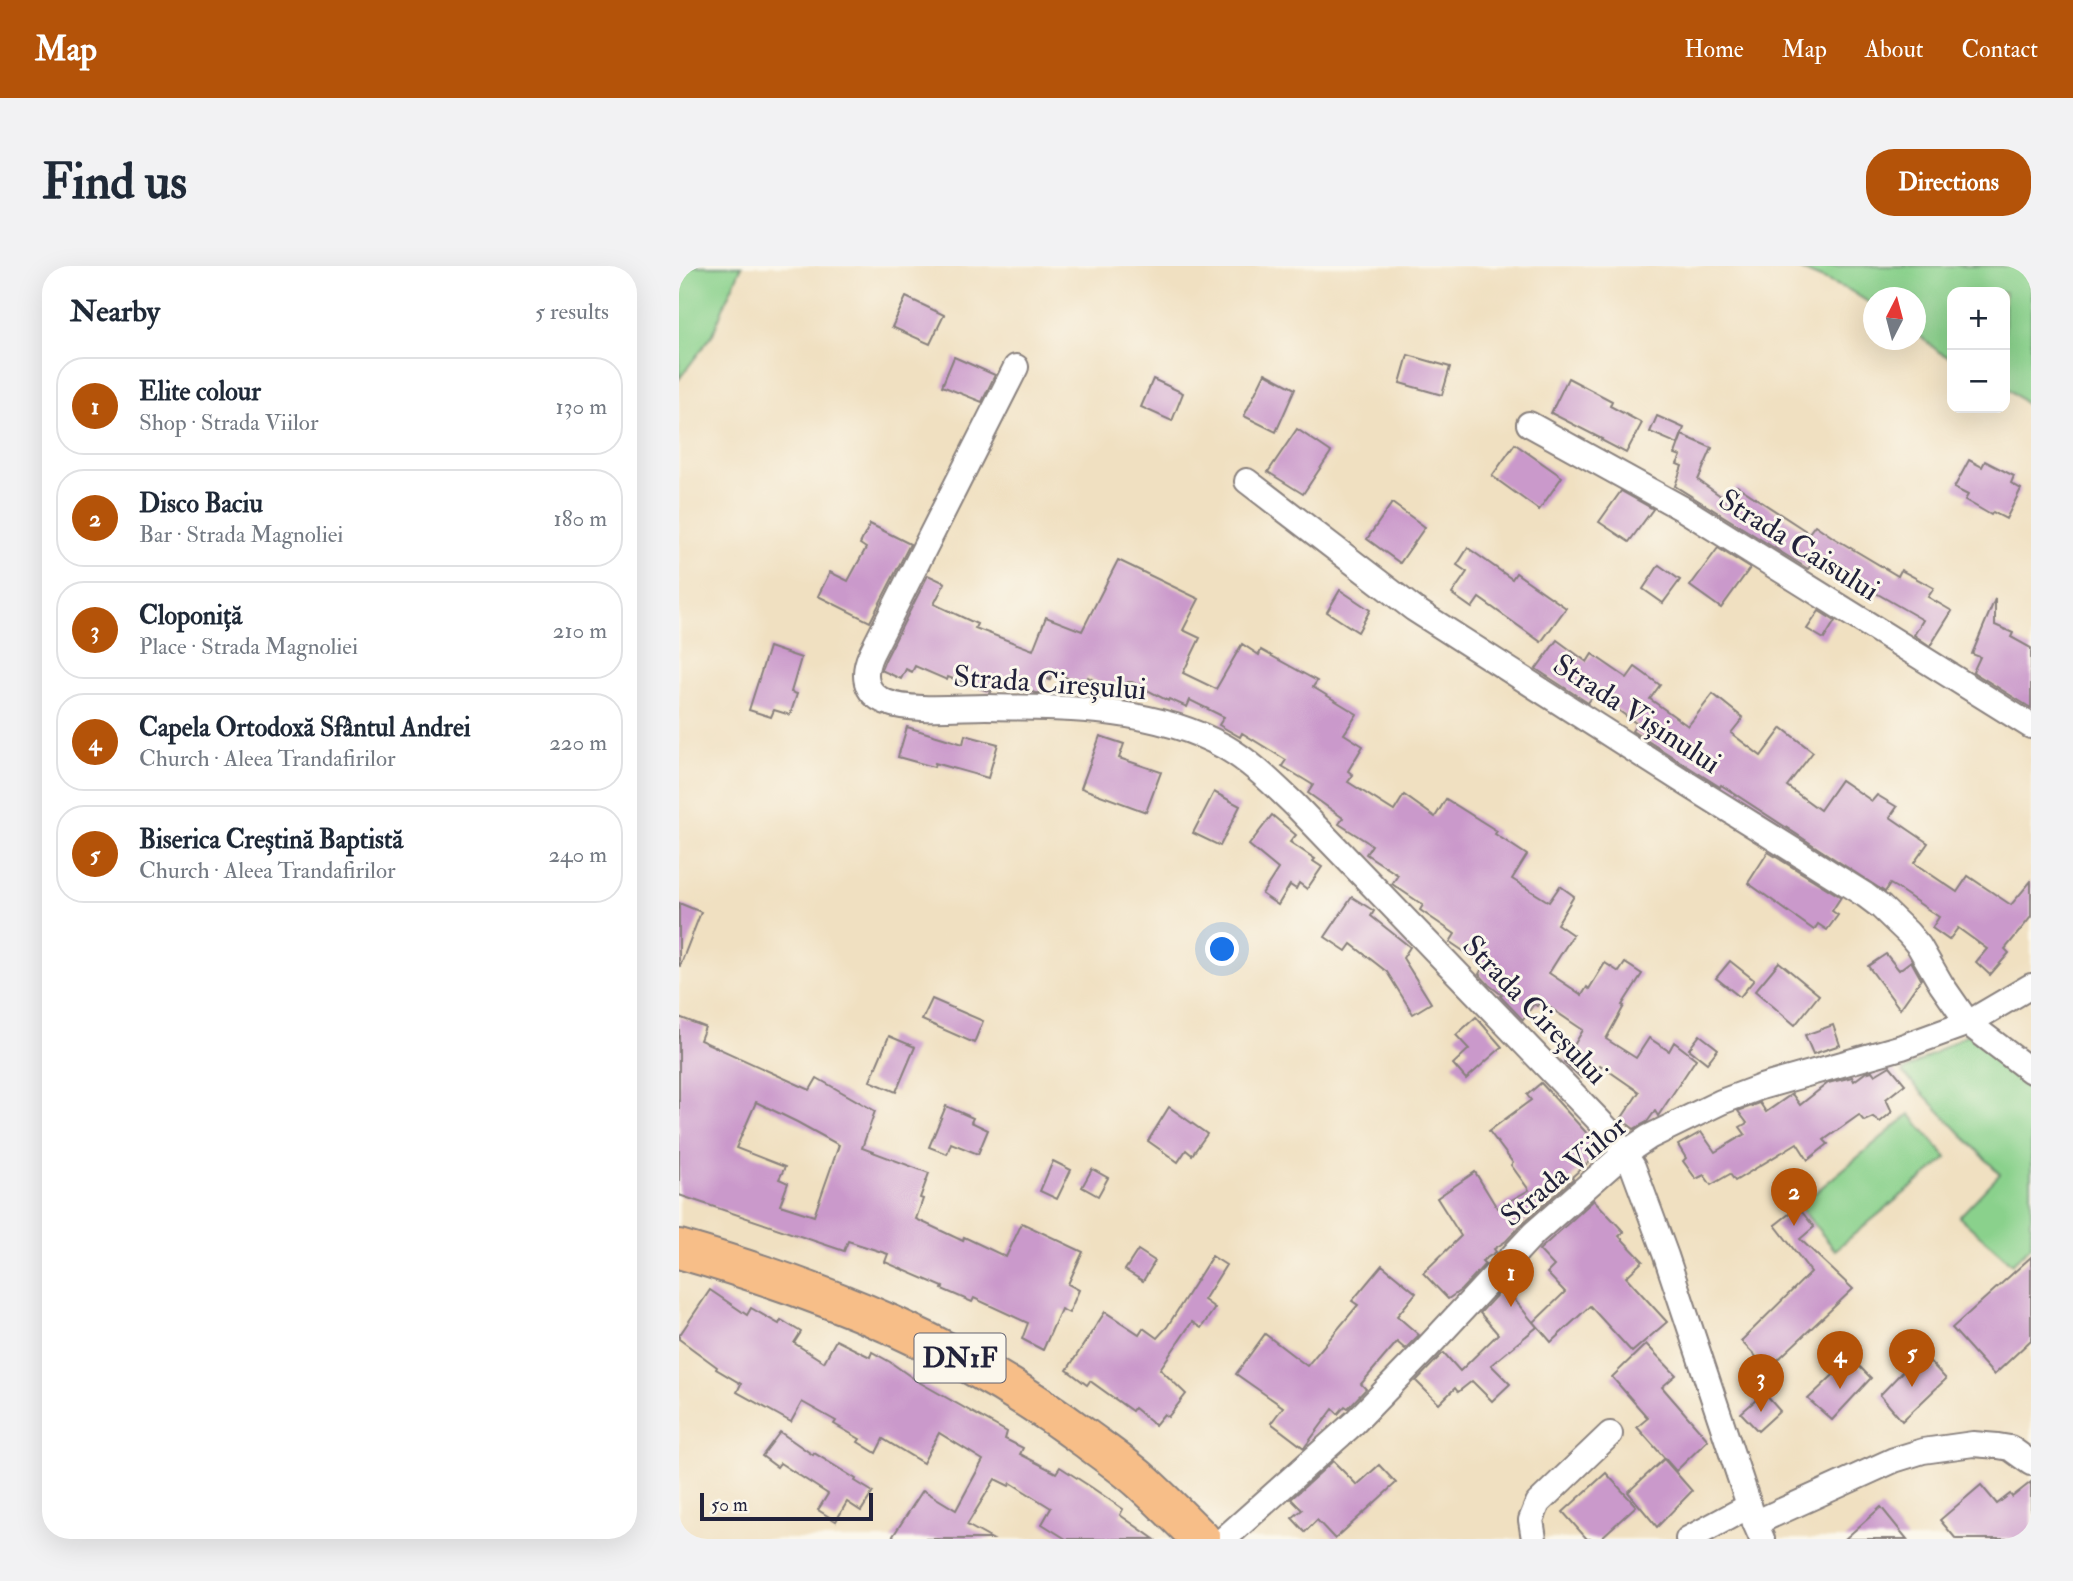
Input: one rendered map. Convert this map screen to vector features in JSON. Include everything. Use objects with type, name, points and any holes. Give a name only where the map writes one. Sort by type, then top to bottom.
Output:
[{"type":"main road","name":"DN1F","points":[[679,1249],[821,1294],[900,1327],[979,1367],[1052,1413],[1118,1462],[1201,1539]]},
{"type":"street","name":"Strada Cireșului","points":[[1016,367],[870,654],[865,677],[873,694],[888,703],[902,706],[1079,710],[1142,718],[1190,730],[1227,748],[1253,766],[1294,804],[1610,1132],[1625,1153],[1633,1167],[1666,1256],[1756,1522]]},
{"type":"street","name":"Strada Caisului","points":[[1529,424],[1685,510],[2031,726]]},
{"type":"street","name":"Strada Vișinului","points":[[1247,481],[1414,609],[1873,901],[1896,920],[1919,946],[1941,985],[1968,1023],[2031,1071]]},
{"type":"street","name":"Strada Viilor","points":[[1224,1539],[1355,1422],[1534,1233],[1625,1153],[1649,1137],[1721,1102],[1761,1087],[1902,1047],[1968,1023],[2031,986]]},
{"type":"street","points":[[1534,1539],[1531,1520],[1538,1503],[1610,1434]]},
{"type":"street","points":[[1688,1539],[1756,1522],[1894,1460],[1923,1451],[1973,1444],[1999,1446],[2010,1448],[2031,1463]]},
{"type":"green space","points":[[679,266],[742,266],[713,334],[679,379]]},
{"type":"green space","points":[[1792,266],[2031,266],[2031,408],[2010,390],[2010,287],[1947,287],[1947,356],[1926,341],[1926,287],[1863,287],[1863,299]]},
{"type":"green space","points":[[1967,1034],[2031,1086],[2031,1246],[2012,1264],[1959,1217],[2000,1174],[1902,1072]]},
{"type":"green space","points":[[1910,1114],[1947,1158],[1835,1250],[1799,1206]]},
{"type":"building","points":[[906,297],[944,315],[930,344],[892,327]]},
{"type":"building","points":[[1408,355],[1450,367],[1442,395],[1400,383]]},
{"type":"building","points":[[954,357],[995,375],[982,402],[942,386]]},
{"type":"building","points":[[1265,373],[1295,389],[1276,432],[1244,416]]},
{"type":"building","points":[[1568,378],[1612,401],[1610,406],[1642,423],[1626,453],[1551,413]]},
{"type":"building","points":[[1153,379],[1183,393],[1172,421],[1141,407]]},
{"type":"building","points":[[1657,416],[1684,428],[1678,444],[1650,432]]},
{"type":"building","points":[[1297,429],[1331,452],[1303,494],[1268,472]]},
{"type":"building","points":[[1682,435],[1712,448],[1698,480],[1728,501],[1737,486],[1809,533],[1815,525],[1898,576],[1901,570],[1934,588],[1928,597],[1952,611],[1930,646],[1914,635],[1923,620],[1855,581],[1821,557],[1808,569],[1675,486],[1682,466],[1677,464],[1681,456],[1675,454]]},
{"type":"building","points":[[1515,444],[1562,477],[1539,510],[1492,476]]},
{"type":"building","points":[[1969,460],[1982,467],[1985,461],[2014,476],[2011,483],[2021,489],[2006,519],[1993,512],[1991,515],[1965,500],[1968,495],[1954,488]]},
{"type":"building","points":[[1621,491],[1653,509],[1629,542],[1599,522]]},
{"type":"building","points":[[1392,503],[1425,527],[1400,563],[1367,539]]},
{"type":"building","points":[[870,524],[910,544],[870,622],[818,596],[830,572],[848,581],[866,548],[860,544]]},
{"type":"building","points":[[1468,548],[1512,579],[1516,573],[1566,608],[1541,642],[1479,598],[1472,608],[1452,594],[1467,572],[1457,565]]},
{"type":"building","points":[[1718,548],[1750,568],[1721,608],[1690,586]]},
{"type":"building","points":[[1118,560],[1199,599],[1183,630],[1200,638],[1183,673],[1216,689],[1242,644],[1259,655],[1261,650],[1317,681],[1313,687],[1357,714],[1344,734],[1363,746],[1348,771],[1353,775],[1348,782],[1394,811],[1404,795],[1435,817],[1446,799],[1497,831],[1495,834],[1527,855],[1512,879],[1549,902],[1560,886],[1574,896],[1557,924],[1573,935],[1549,973],[1582,995],[1587,987],[1589,989],[1605,963],[1619,972],[1625,963],[1642,974],[1622,1005],[1624,1006],[1606,1039],[1636,1058],[1649,1038],[1669,1051],[1674,1042],[1696,1059],[1658,1116],[1655,1111],[1647,1122],[1634,1129],[1621,1119],[1639,1092],[1600,1065],[1596,1072],[1588,1066],[1581,1078],[1564,1062],[1583,1030],[1540,1001],[1537,1006],[1534,1004],[1523,1020],[1500,996],[1502,995],[1479,974],[1484,965],[1450,942],[1455,934],[1420,910],[1423,905],[1392,884],[1398,875],[1366,854],[1372,845],[1339,824],[1343,818],[1308,793],[1313,785],[1282,766],[1286,760],[1242,733],[1240,737],[1219,725],[1224,717],[1190,700],[1187,707],[1169,699],[1168,701],[1132,682],[1128,682],[1121,694],[1088,677],[1084,685],[1053,672],[1050,680],[1046,678],[1040,693],[996,678],[991,692],[948,677],[947,680],[915,666],[912,672],[906,669],[901,679],[881,670],[928,575],[945,583],[934,604],[977,624],[975,628],[1033,650],[1046,617],[1082,631]]},
{"type":"building","points":[[1659,565],[1680,580],[1663,603],[1643,589]]},
{"type":"building","points":[[1340,590],[1370,610],[1358,632],[1327,612]]},
{"type":"building","points":[[1995,599],[1995,625],[2013,633],[2011,637],[2031,648],[2031,708],[1973,672],[1980,657],[1972,654]]},
{"type":"building","points":[[1819,611],[1835,621],[1824,639],[1807,629]]},
{"type":"building","points":[[1557,640],[1587,662],[1592,654],[1627,678],[1635,667],[1660,685],[1650,699],[1688,726],[1713,694],[1743,718],[1731,733],[1761,756],[1782,728],[1813,752],[1787,786],[1820,810],[1841,780],[1872,801],[1877,795],[1897,807],[1890,817],[1928,843],[1914,863],[1957,892],[1968,876],[2011,905],[2031,881],[2031,917],[2005,949],[2009,953],[1990,975],[1976,962],[1987,949],[1958,928],[1949,940],[1932,928],[1939,917],[1897,888],[1890,884],[1885,892],[1721,785],[1720,787],[1632,731],[1637,724],[1595,693],[1588,703],[1536,669]]},
{"type":"building","points":[[769,647],[801,658],[791,692],[797,694],[790,715],[774,710],[771,717],[749,710]]},
{"type":"building","points":[[907,727],[963,744],[965,735],[998,744],[988,778],[935,763],[934,767],[898,757]]},
{"type":"building","points":[[1100,736],[1124,744],[1119,758],[1161,772],[1146,812],[1081,788]]},
{"type":"building","points":[[1214,792],[1240,806],[1220,846],[1193,833]]},
{"type":"building","points":[[1272,815],[1296,835],[1290,842],[1322,867],[1307,889],[1299,883],[1296,889],[1290,885],[1278,905],[1262,894],[1278,869],[1249,845]]},
{"type":"building","points":[[1768,852],[1841,897],[1832,911],[1838,915],[1827,930],[1818,924],[1814,930],[1748,883]]},
{"type":"building","points":[[1352,897],[1374,911],[1371,916],[1410,947],[1403,958],[1431,1003],[1413,1014],[1387,972],[1351,944],[1346,951],[1325,937]]},
{"type":"building","points":[[679,903],[701,912],[680,966],[679,965]]},
{"type":"building","points":[[1886,954],[1899,970],[1911,961],[1921,979],[1900,1009],[1868,966]]},
{"type":"building","points":[[1730,961],[1754,980],[1740,997],[1716,978]]},
{"type":"building","points":[[1779,962],[1819,995],[1795,1025],[1755,991]]},
{"type":"building","points":[[932,999],[983,1021],[974,1043],[922,1020]]},
{"type":"building","points":[[679,1017],[705,1027],[700,1040],[810,1090],[817,1078],[875,1111],[862,1148],[929,1173],[916,1219],[1006,1257],[1022,1223],[1083,1252],[1068,1284],[1079,1290],[1069,1313],[1061,1309],[1043,1350],[1022,1339],[1028,1323],[974,1298],[972,1302],[885,1262],[888,1254],[848,1241],[844,1251],[679,1195]],"holes":[[[756,1102],[839,1145],[814,1216],[780,1205],[788,1183],[779,1179],[785,1167],[736,1148]]]},
{"type":"building","points":[[1476,1017],[1502,1047],[1466,1079],[1453,1064],[1469,1049],[1456,1035]]},
{"type":"building","points":[[1833,1025],[1840,1045],[1813,1054],[1805,1035]]},
{"type":"building","points":[[1700,1035],[1718,1049],[1707,1063],[1689,1049]]},
{"type":"building","points":[[889,1036],[915,1047],[896,1092],[870,1081]]},
{"type":"building","points":[[1890,1066],[1905,1084],[1886,1099],[1892,1112],[1880,1122],[1873,1117],[1864,1121],[1859,1115],[1824,1140],[1828,1144],[1808,1160],[1797,1143],[1735,1181],[1730,1174],[1711,1185],[1704,1175],[1696,1179],[1683,1161],[1686,1158],[1678,1145],[1701,1132],[1715,1152],[1745,1134],[1740,1127],[1747,1123],[1738,1111],[1760,1103],[1766,1112],[1792,1094],[1800,1105],[1828,1083],[1852,1077],[1854,1081],[1865,1073],[1872,1071],[1875,1075]]},
{"type":"building","points":[[1541,1083],[1602,1150],[1506,1241],[1494,1249],[1496,1252],[1482,1261],[1485,1264],[1461,1290],[1448,1299],[1423,1273],[1461,1236],[1437,1198],[1475,1172],[1497,1208],[1529,1190],[1489,1131],[1531,1100],[1527,1095]]},
{"type":"building","points":[[946,1106],[973,1118],[971,1122],[988,1130],[978,1154],[951,1143],[947,1154],[929,1147]]},
{"type":"building","points":[[1169,1107],[1207,1134],[1192,1155],[1186,1150],[1178,1162],[1148,1141]]},
{"type":"building","points":[[1053,1161],[1071,1170],[1057,1199],[1040,1191]]},
{"type":"building","points":[[1092,1169],[1108,1178],[1098,1196],[1082,1187]]},
{"type":"building","points":[[1594,1200],[1624,1232],[1619,1236],[1643,1261],[1626,1277],[1667,1322],[1632,1352],[1590,1306],[1551,1342],[1534,1322],[1565,1292],[1547,1273],[1554,1266],[1539,1250]]},
{"type":"building","points":[[1798,1207],[1814,1227],[1800,1239],[1853,1289],[1768,1369],[1741,1341],[1811,1272],[1775,1225]]},
{"type":"building","points":[[1138,1250],[1155,1261],[1143,1281],[1125,1270]]},
{"type":"building","points":[[1212,1256],[1226,1265],[1204,1300],[1215,1308],[1201,1328],[1192,1322],[1160,1369],[1186,1394],[1168,1417],[1164,1414],[1155,1425],[1134,1408],[1132,1411],[1090,1381],[1087,1385],[1067,1370],[1105,1312],[1139,1334],[1143,1328],[1157,1338],[1167,1327]]},
{"type":"building","points":[[2031,1257],[2031,1340],[1994,1375],[1952,1328]]},
{"type":"building","points":[[1382,1265],[1416,1293],[1397,1316],[1419,1335],[1405,1349],[1397,1342],[1361,1384],[1366,1389],[1348,1408],[1345,1406],[1338,1414],[1333,1409],[1304,1448],[1271,1423],[1283,1407],[1236,1374],[1265,1334],[1307,1366],[1358,1305],[1352,1301]]},
{"type":"building","points":[[1504,1287],[1537,1327],[1491,1365],[1510,1384],[1492,1401],[1472,1381],[1458,1392],[1455,1388],[1439,1404],[1416,1381],[1444,1353],[1460,1371],[1498,1334],[1480,1313]]},
{"type":"building","points":[[710,1290],[747,1315],[751,1308],[779,1324],[781,1320],[801,1332],[794,1343],[824,1362],[836,1340],[870,1357],[872,1352],[890,1362],[917,1381],[1007,1432],[1005,1439],[1023,1448],[1020,1454],[1056,1473],[1060,1467],[1091,1487],[1123,1509],[1120,1515],[1154,1539],[1066,1539],[1042,1524],[1051,1508],[1011,1483],[1009,1486],[995,1479],[967,1525],[992,1539],[891,1539],[923,1490],[956,1510],[983,1460],[939,1433],[923,1463],[883,1439],[876,1453],[858,1442],[860,1439],[834,1424],[836,1421],[802,1402],[791,1422],[737,1392],[741,1384],[716,1369],[717,1367],[679,1339]]},
{"type":"building","points":[[1646,1344],[1676,1375],[1662,1387],[1708,1440],[1676,1471],[1637,1427],[1648,1418],[1612,1377]]},
{"type":"building","points":[[1921,1352],[1946,1379],[1902,1421],[1880,1395]]},
{"type":"building","points":[[1851,1358],[1871,1378],[1832,1420],[1808,1399]]},
{"type":"building","points":[[1764,1393],[1780,1411],[1758,1431],[1741,1413]]},
{"type":"building","points":[[780,1432],[873,1492],[861,1511],[847,1502],[836,1521],[818,1510],[828,1494],[780,1463],[777,1467],[762,1456]]},
{"type":"building","points":[[1664,1459],[1692,1491],[1657,1527],[1628,1492]]},
{"type":"building","points":[[1333,1461],[1357,1485],[1379,1465],[1396,1483],[1335,1539],[1317,1520],[1305,1532],[1292,1518],[1302,1510],[1291,1499]]},
{"type":"building","points":[[1606,1473],[1636,1506],[1600,1539],[1587,1539],[1563,1512]]},
{"type":"building","points":[[2031,1482],[2031,1539],[1956,1539],[1940,1520],[1981,1485],[1997,1504],[2010,1494],[2012,1497]]},
{"type":"building","points":[[1881,1507],[1907,1539],[1845,1539]]},
{"type":"place","name":"Disco Baciu","points":[[1794,1226]]},
{"type":"place","name":"Elite colour","points":[[1511,1307]]},
{"type":"place","name":"Biserica Creștină Baptistă","points":[[1912,1387]]},
{"type":"place","name":"Capela Ortodoxă Sfântul Andrei","points":[[1840,1389]]},
{"type":"place","name":"Cloponiță","points":[[1761,1412]]}]
